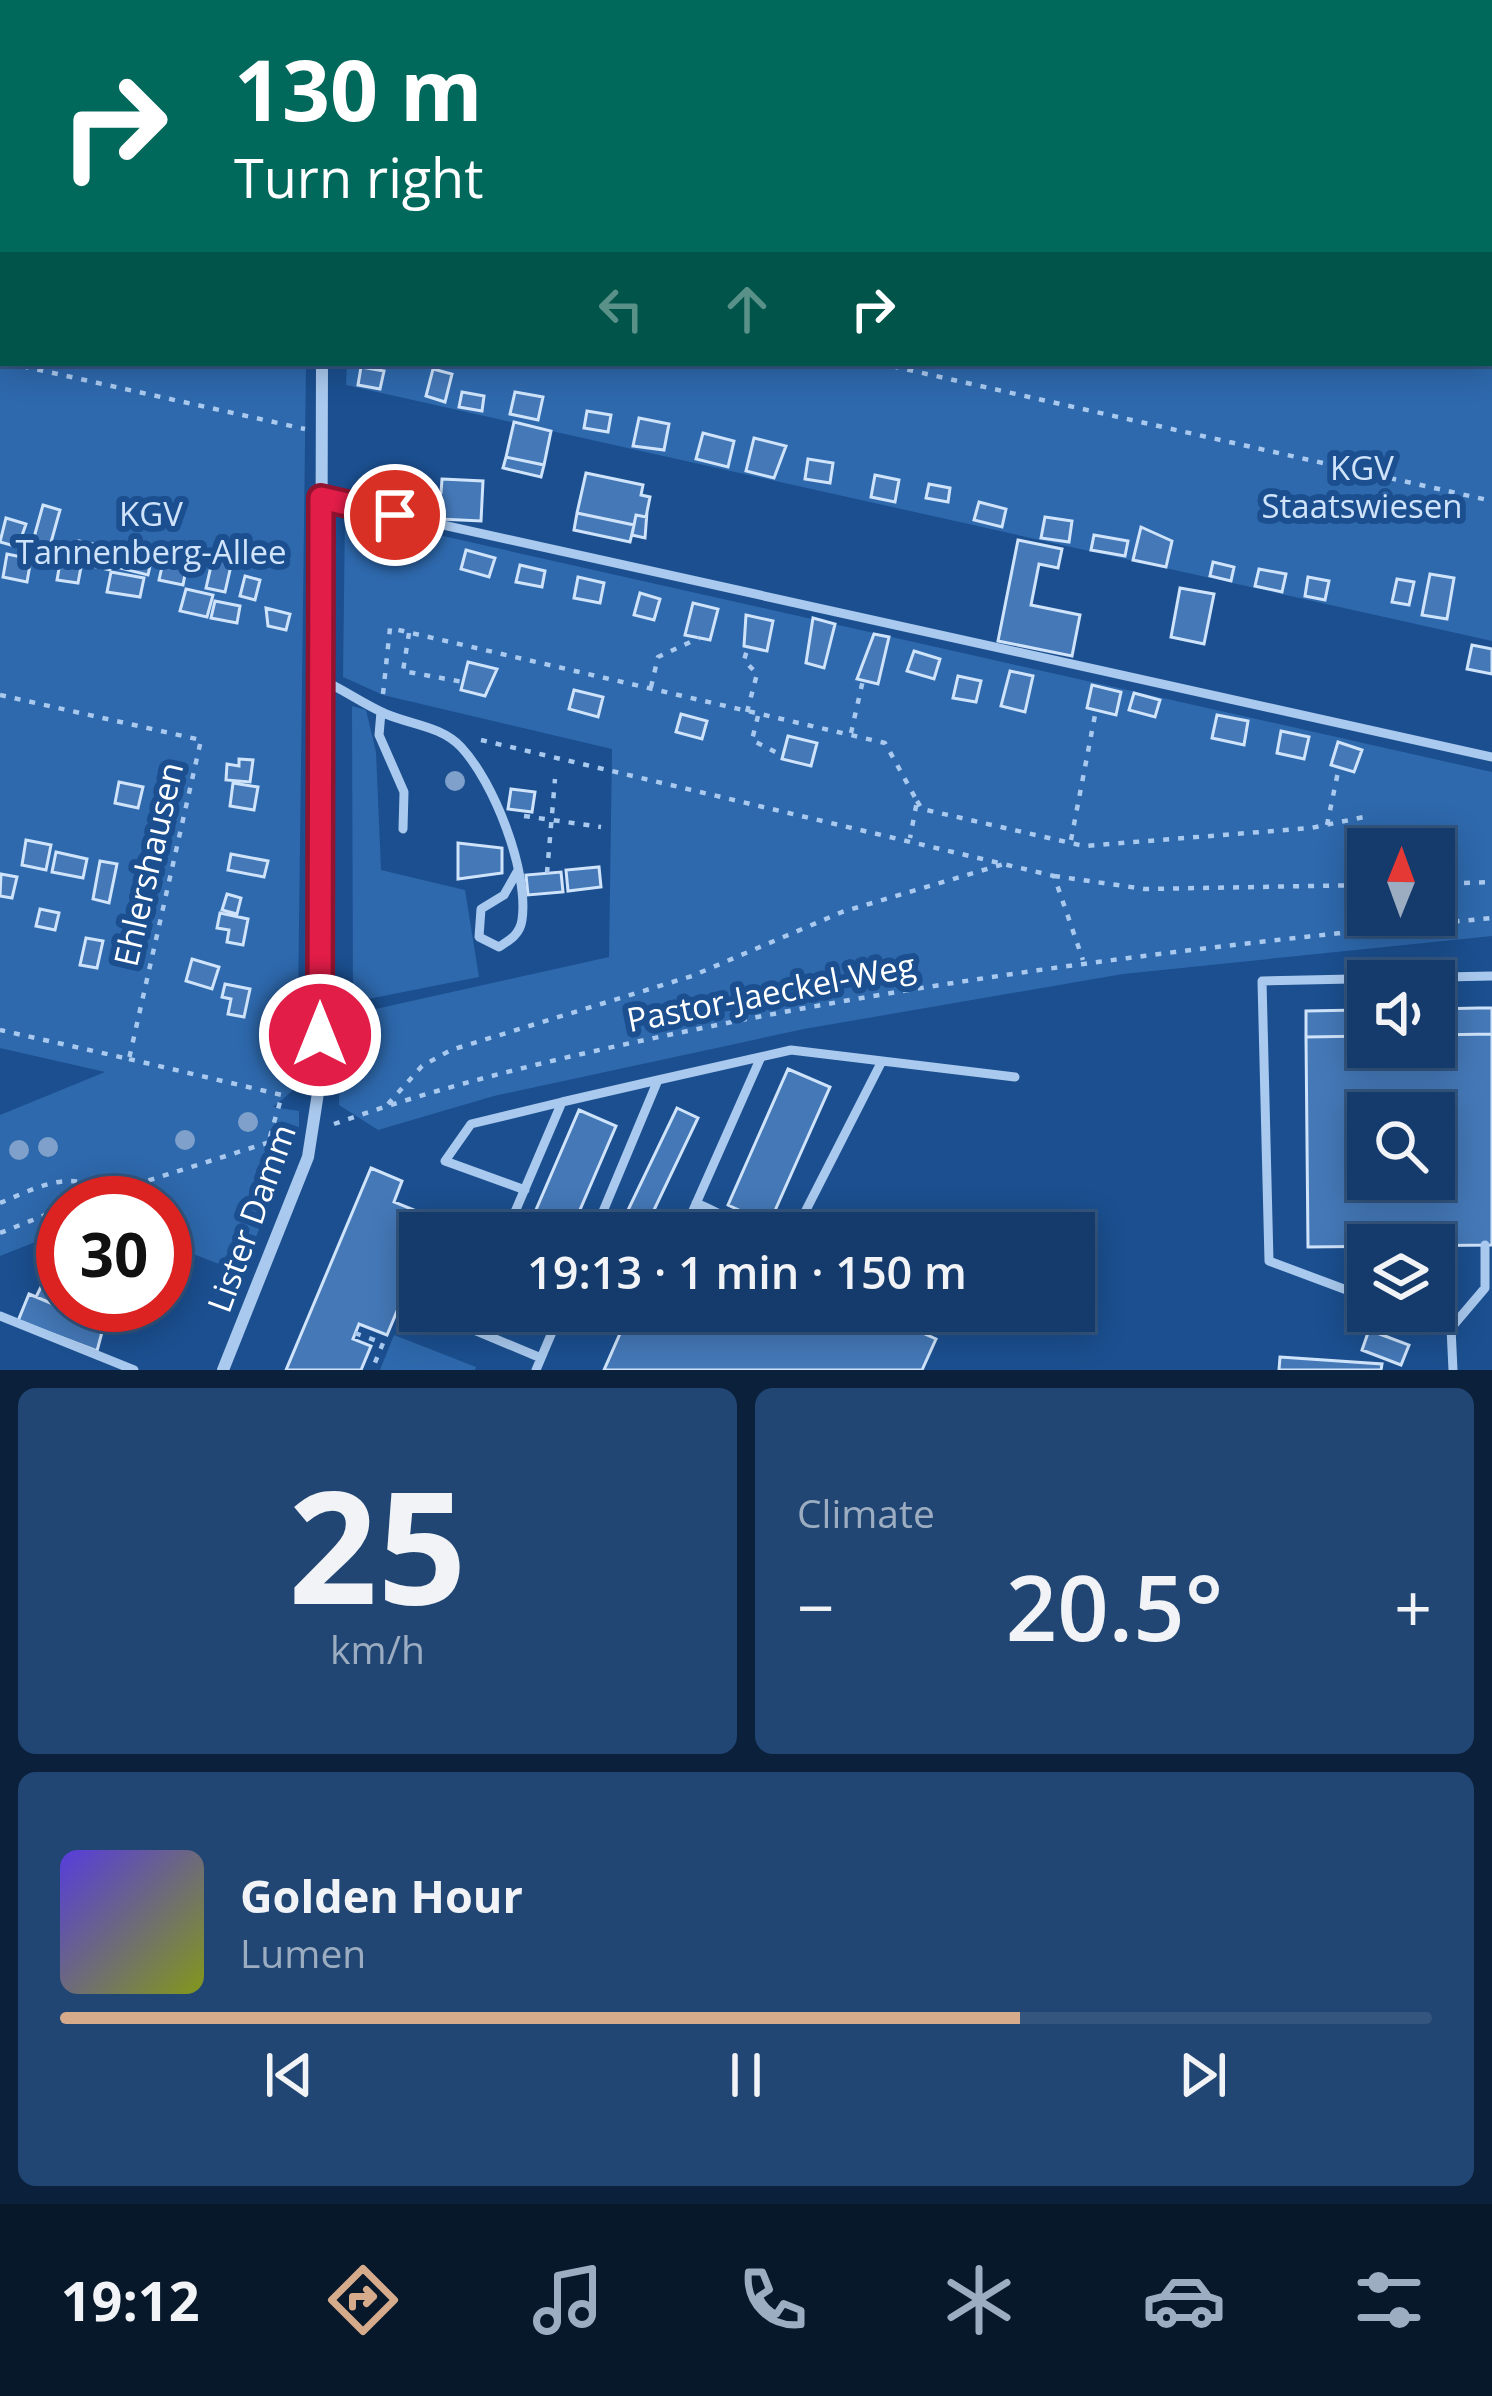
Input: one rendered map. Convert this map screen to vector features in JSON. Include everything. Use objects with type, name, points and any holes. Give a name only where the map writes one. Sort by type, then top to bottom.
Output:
[{"type":"street","name":"Lister Damm","points":[[223,1370],[315,1130],[320,1080],[322,366]]},
{"type":"lane","points":[[321,498],[1492,757]]},
{"type":"lane","points":[[320,679],[381,712],[439,730],[463,749],[509,831],[517,872],[522,920],[516,936],[499,947],[479,937],[482,909],[504,896],[517,872]]},
{"type":"lane","points":[[381,712],[379,734],[404,792],[404,829]]},
{"type":"lane","points":[[1347,1290],[1268,1261],[1262,981],[1492,976]]},
{"type":"lane","points":[[525,1190],[445,1161],[472,1124],[791,1050],[1015,1077]]},
{"type":"lane","points":[[692,1212],[761,1057]]},
{"type":"lane","points":[[696,1203],[756,1229],[780,1230],[804,1214],[882,1061]]},
{"type":"lane","points":[[603,1212],[658,1080]]},
{"type":"lane","points":[[515,1212],[562,1102]]},
{"type":"lane","points":[[1455,1323],[1485,1288],[1485,1245]]},
{"type":"lane","points":[[0,1316],[114,1366],[134,1370]]},
{"type":"lane","points":[[479,1332],[542,1358]]},
{"type":"lane","points":[[536,1370],[553,1332]]},
{"type":"lane","points":[[1451,1332],[1453,1370]]},
{"type":"path","points":[[22,366],[322,433]]},
{"type":"path","points":[[891,366],[1492,501]]},
{"type":"path","points":[[397,493],[430,499]]},
{"type":"path","points":[[381,712],[389,628],[885,743],[922,809],[1070,843],[1327,825],[1364,817]]},
{"type":"path","points":[[409,633],[403,670],[463,682]]},
{"type":"path","points":[[651,689],[658,657],[699,638]]},
{"type":"path","points":[[747,712],[757,674],[744,660],[748,647]]},
{"type":"path","points":[[851,736],[863,680]]},
{"type":"path","name":"Ehlershausen","points":[[0,695],[201,740],[129,1059]]},
{"type":"path","points":[[1070,843],[1096,710]]},
{"type":"path","points":[[759,714],[752,740],[783,756]]},
{"type":"path","points":[[478,739],[1013,862],[1054,876],[1145,889],[1347,885]]},
{"type":"path","points":[[1327,825],[1339,767]]},
{"type":"path","points":[[547,873],[555,779]]},
{"type":"path","points":[[910,838],[917,801]]},
{"type":"path","points":[[499,812],[601,827]]},
{"type":"path","points":[[387,1105],[422,1066],[452,1050],[692,976],[842,912],[1013,862]]},
{"type":"path","points":[[1054,876],[1083,960]]},
{"type":"path","points":[[1455,883],[1492,882]]},
{"type":"path","name":"Pastor-Jaeckel-Weg","points":[[157,1176],[387,1105],[621,1045],[1083,960],[1492,918]]},
{"type":"path","points":[[0,1030],[282,1095],[268,1142]]},
{"type":"path","points":[[0,1203],[36,1189]]},
{"type":"path","points":[[2,1232],[36,1219]]},
{"type":"path","points":[[355,1333],[383,1343],[372,1370]]},
{"type":"green space","name":"KGV Tannenberg-Allee","points":[[0,366],[306,366],[297,1087],[273,1107],[299,1111],[299,1127],[242,1273],[192,1254],[192,1176],[36,1176],[36,1242],[0,1256],[0,1115],[105,1072],[0,1048]]},
{"type":"green space","name":"KGV Staatswiesen","points":[[347,366],[1492,366],[1492,641],[346,385]]},
{"type":"green space","points":[[345,514],[1492,772],[1492,936],[1123,974],[804,1029],[494,1096],[378,1130],[339,1105],[340,1017],[609,957],[612,749],[383,695],[343,677]]},
{"type":"green space","points":[[352,706],[366,710],[376,752],[381,870],[465,890],[479,977],[353,1002]]},
{"type":"green space","points":[[394,1335],[476,1367],[475,1370],[380,1370]]},
{"type":"building","points":[[361,367],[384,371],[380,389],[358,385]]},
{"type":"building","points":[[433,369],[452,374],[445,402],[426,396]]},
{"type":"building","points":[[462,392],[484,396],[482,411],[459,407]]},
{"type":"building","points":[[515,392],[543,397],[538,420],[510,414]]},
{"type":"building","points":[[587,411],[611,415],[608,432],[584,428]]},
{"type":"building","points":[[639,418],[669,424],[664,450],[633,446]]},
{"type":"building","points":[[514,422],[551,431],[544,465],[506,457]]},
{"type":"building","points":[[703,433],[734,441],[728,467],[696,459]]},
{"type":"building","points":[[754,438],[786,446],[774,478],[746,471]]},
{"type":"building","points":[[506,457],[544,465],[541,477],[503,468]]},
{"type":"building","points":[[808,459],[833,463],[830,483],[805,479]]},
{"type":"building","points":[[586,473],[643,485],[641,495],[650,497],[646,517],[636,515],[634,525],[577,513]]},
{"type":"building","points":[[875,475],[899,480],[895,502],[871,497]]},
{"type":"building","points":[[442,479],[483,481],[481,521],[440,519],[441,506],[429,498],[441,493]]},
{"type":"building","points":[[929,484],[950,488],[948,502],[926,498]]},
{"type":"building","points":[[979,502],[1006,509],[1002,527],[974,520]]},
{"type":"building","points":[[43,505],[60,510],[50,546],[33,541]]},
{"type":"building","points":[[647,512],[645,538],[632,535],[636,515],[646,517]]},
{"type":"building","points":[[577,513],[634,525],[630,542],[574,530]]},
{"type":"building","points":[[1045,517],[1072,521],[1069,542],[1041,538]]},
{"type":"building","points":[[6,518],[26,524],[18,547],[0,542]]},
{"type":"building","points":[[1141,527],[1172,541],[1166,567],[1133,560]]},
{"type":"building","points":[[1094,535],[1128,541],[1125,556],[1091,550]]},
{"type":"building","points":[[1018,540],[1062,549],[1058,568],[1039,564],[1031,605],[1080,615],[1072,656],[998,641]]},
{"type":"building","points":[[79,541],[115,549],[110,570],[74,562]]},
{"type":"building","points":[[121,544],[153,552],[148,575],[116,567]]},
{"type":"building","points":[[466,550],[495,558],[489,577],[461,569]]},
{"type":"building","points":[[214,553],[233,557],[225,592],[206,588]]},
{"type":"building","points":[[7,554],[31,559],[27,582],[3,577]]},
{"type":"building","points":[[164,558],[187,564],[183,585],[159,580]]},
{"type":"building","points":[[1213,562],[1234,567],[1231,581],[1210,576]]},
{"type":"building","points":[[60,563],[81,567],[78,583],[57,580]]},
{"type":"building","points":[[520,565],[545,571],[542,587],[516,582]]},
{"type":"building","points":[[1259,569],[1286,574],[1282,592],[1255,586]]},
{"type":"building","points":[[111,572],[144,578],[140,597],[107,592]]},
{"type":"building","points":[[1430,574],[1454,578],[1447,619],[1422,615]]},
{"type":"building","points":[[245,576],[260,580],[255,600],[240,596]]},
{"type":"building","points":[[578,577],[604,583],[600,603],[574,598]]},
{"type":"building","points":[[1308,577],[1329,581],[1325,600],[1305,596]]},
{"type":"building","points":[[1397,579],[1414,582],[1409,605],[1392,602]]},
{"type":"building","points":[[1180,588],[1214,594],[1204,644],[1171,637]]},
{"type":"building","points":[[186,589],[213,595],[207,617],[180,611]]},
{"type":"building","points":[[640,593],[660,599],[654,620],[634,615]]},
{"type":"building","points":[[215,601],[240,606],[237,623],[211,618]]},
{"type":"building","points":[[693,603],[718,609],[710,640],[685,635]]},
{"type":"building","points":[[266,608],[290,614],[286,630],[268,626]]},
{"type":"building","points":[[746,615],[773,621],[767,651],[744,646]]},
{"type":"building","points":[[813,618],[835,624],[824,668],[806,663]]},
{"type":"building","points":[[874,634],[889,637],[878,684],[857,679]]},
{"type":"building","points":[[1472,645],[1492,649],[1492,674],[1467,669]]},
{"type":"building","points":[[914,651],[940,659],[934,679],[907,671]]},
{"type":"building","points":[[468,662],[497,669],[485,696],[461,690]]},
{"type":"building","points":[[1010,671],[1033,676],[1025,712],[1001,706]]},
{"type":"building","points":[[958,676],[981,681],[976,702],[953,698]]},
{"type":"building","points":[[1092,685],[1121,692],[1116,715],[1087,708]]},
{"type":"building","points":[[574,690],[603,697],[598,717],[569,709]]},
{"type":"building","points":[[1134,693],[1160,700],[1155,717],[1129,710]]},
{"type":"building","points":[[681,714],[707,721],[702,739],[676,732]]},
{"type":"building","points":[[1217,715],[1248,721],[1244,745],[1212,738]]},
{"type":"building","points":[[1281,731],[1309,737],[1304,759],[1277,753]]},
{"type":"building","points":[[788,736],[817,743],[811,766],[782,759]]},
{"type":"building","points":[[1338,742],[1362,750],[1354,772],[1331,765]]},
{"type":"building","points":[[239,759],[253,760],[250,782],[226,780],[227,764],[239,766]]},
{"type":"building","points":[[119,782],[143,787],[138,808],[115,803]]},
{"type":"building","points":[[233,783],[258,787],[254,810],[230,806]]},
{"type":"building","points":[[511,789],[535,792],[532,812],[508,809]]},
{"type":"building","points":[[26,840],[51,845],[46,870],[22,865]]},
{"type":"building","points":[[458,843],[502,848],[502,873],[458,879]]},
{"type":"building","points":[[56,852],[87,859],[83,878],[52,872]]},
{"type":"building","points":[[231,854],[268,861],[264,877],[228,870]]},
{"type":"building","points":[[100,861],[117,864],[109,903],[93,899]]},
{"type":"building","points":[[599,867],[601,887],[568,891],[566,870]]},
{"type":"building","points":[[561,872],[563,892],[528,895],[526,875]]},
{"type":"building","points":[[1,874],[17,877],[12,898],[0,896]]},
{"type":"building","points":[[227,894],[241,898],[237,914],[222,910]]},
{"type":"building","points":[[40,909],[59,913],[55,930],[36,926]]},
{"type":"building","points":[[220,913],[248,919],[243,945],[227,942],[229,930],[217,928]]},
{"type":"building","points":[[86,938],[103,941],[97,968],[80,965]]},
{"type":"building","points":[[192,959],[219,967],[212,989],[186,981]]},
{"type":"building","points":[[225,984],[250,989],[244,1017],[228,1014],[231,999],[222,997]]},
{"type":"building","points":[[1492,1008],[1492,1034],[1455,1035],[1455,1009]]},
{"type":"building","points":[[1347,1010],[1347,1036],[1306,1037],[1306,1011]]},
{"type":"building","points":[[1492,1034],[1492,1245],[1455,1245],[1455,1224],[1347,1224],[1347,1247],[1308,1247],[1306,1037],[1347,1036],[1347,1068],[1455,1068],[1455,1035]]},
{"type":"building","points":[[788,1069],[830,1087],[774,1212],[743,1212],[728,1205]]},
{"type":"building","points":[[677,1108],[698,1118],[653,1212],[627,1212]]},
{"type":"building","points":[[579,1110],[616,1126],[579,1212],[535,1212]]},
{"type":"building","points":[[371,1168],[402,1181],[394,1202],[419,1212],[399,1212],[399,1306],[387,1335],[359,1324],[353,1339],[371,1346],[361,1370],[286,1370]]},
{"type":"building","points":[[29,1294],[36,1297],[36,1328],[18,1321]]},
{"type":"building","points":[[47,1332],[102,1332],[97,1351]]},
{"type":"building","points":[[621,1332],[920,1332],[936,1339],[922,1370],[604,1370]]},
{"type":"building","points":[[1368,1332],[1409,1345],[1401,1365],[1362,1350]]},
{"type":"building","points":[[1280,1357],[1382,1364],[1381,1370],[1279,1370]]},
{"type":"route","points":[[320,1035],[321,498],[395,515]]}]
